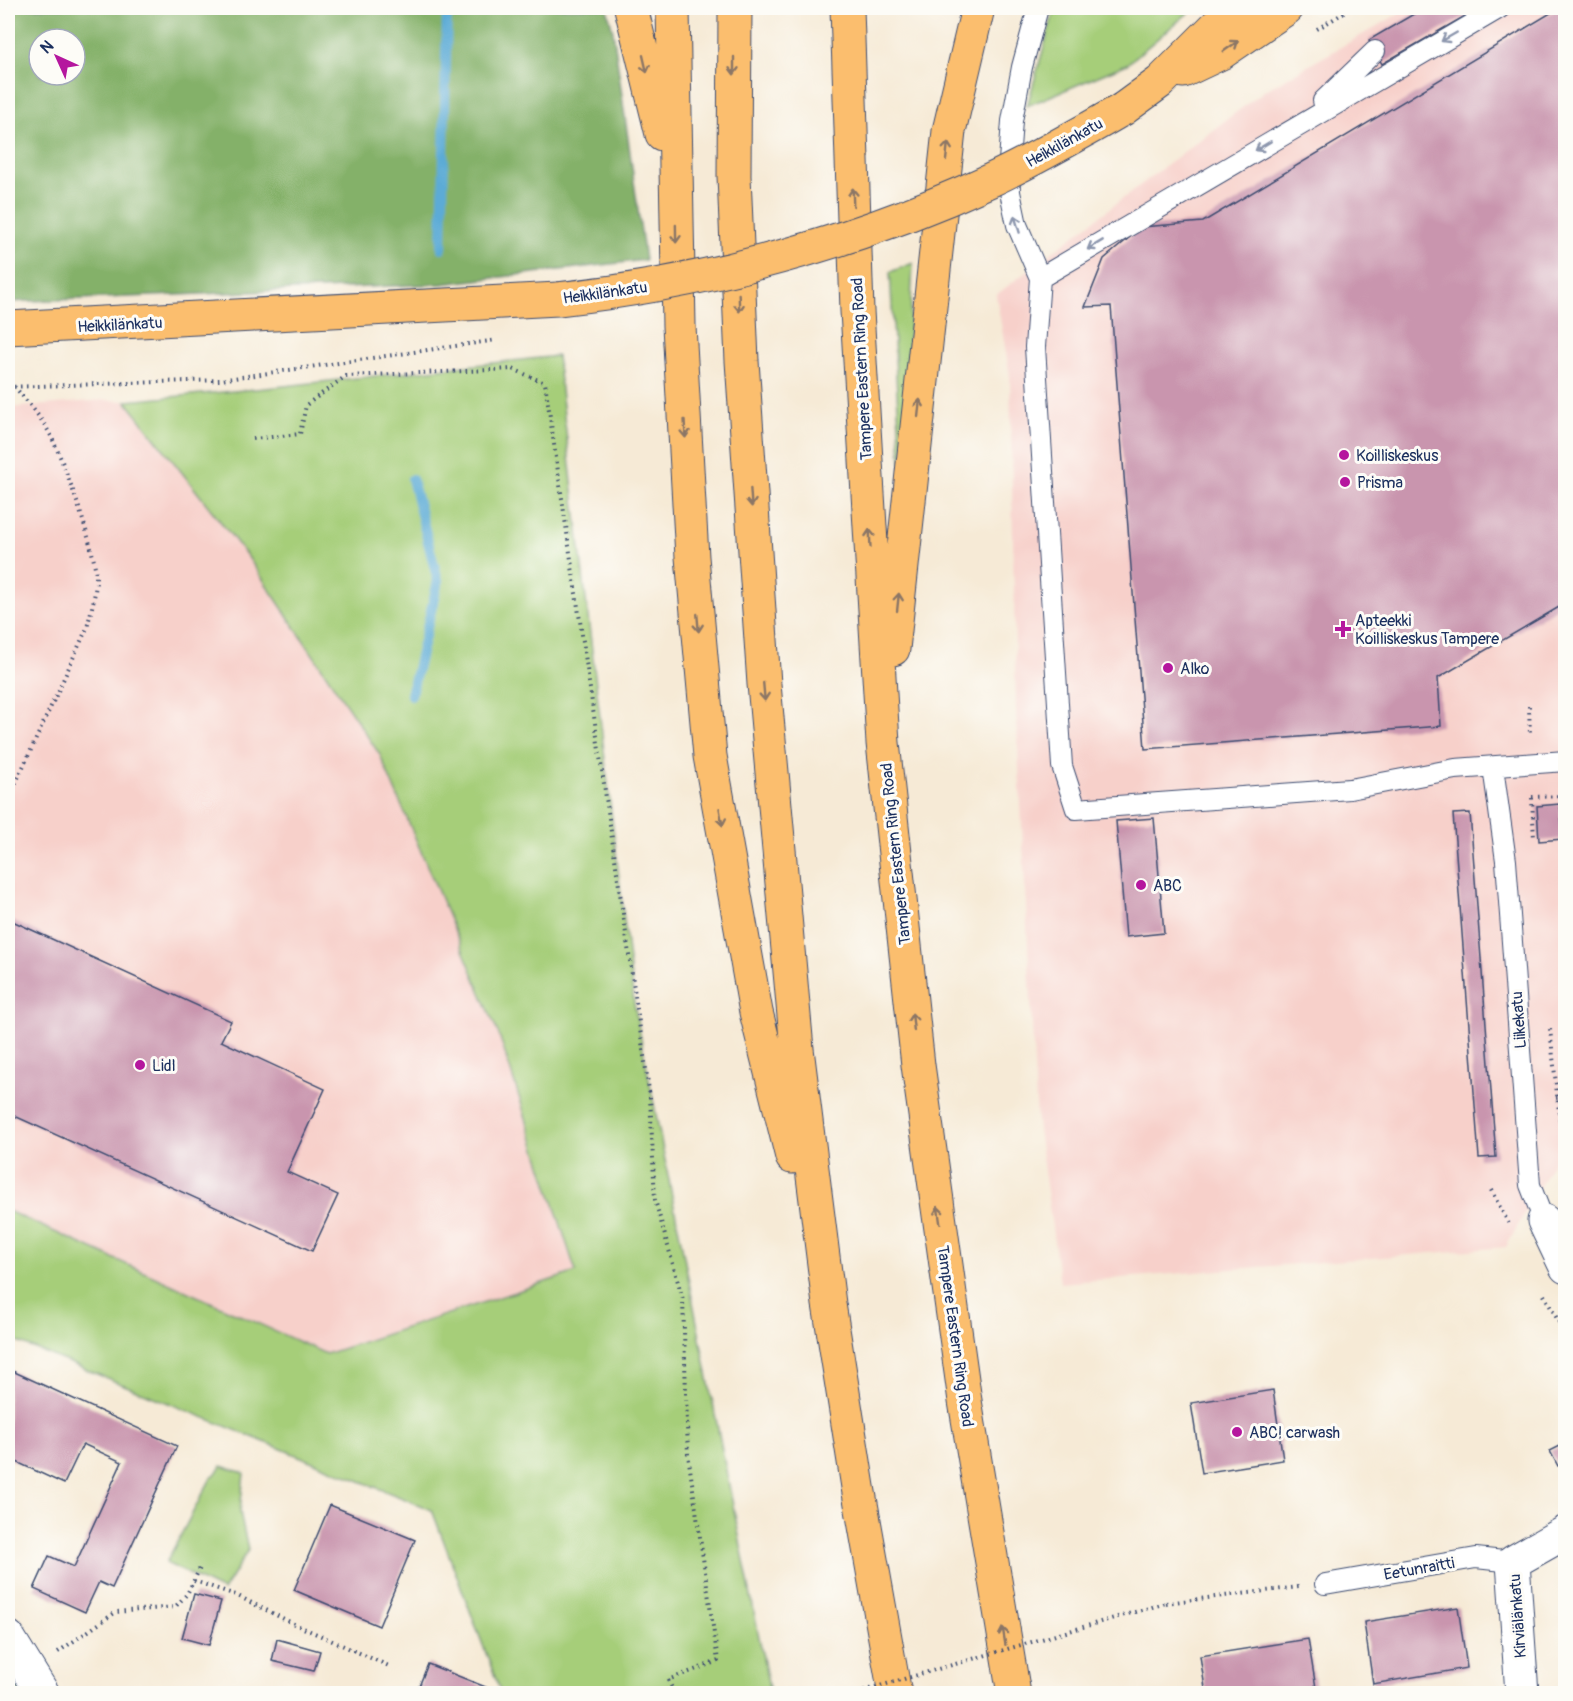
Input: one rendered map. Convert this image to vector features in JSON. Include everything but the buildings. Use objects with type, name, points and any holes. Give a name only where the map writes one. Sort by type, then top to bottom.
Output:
[{"type":"main road","points":[[631,8],[675,190]]},
{"type":"main road","points":[[674,8],[675,190],[679,326],[691,534],[710,756],[756,1012],[829,1304]]},
{"type":"main road","points":[[735,8],[734,176],[742,361],[763,672],[797,1049],[829,1304],[895,1694]]},
{"type":"main road","name":"Tampere Eastern Ring Road","points":[[847,8],[857,311],[883,743],[918,1065],[965,1401],[1014,1694]]},
{"type":"main road","points":[[883,743],[949,131],[978,8]]},
{"type":"main road","name":"Heikkilänkatu","points":[[8,328],[558,299],[644,288],[717,273],[863,231],[992,180],[1123,109],[1160,82],[1234,8]]},
{"type":"main road","name":"Heikkilänkatu","points":[[1160,82],[1221,53],[1287,8]]},
{"type":"street","name":"Liikekatu","points":[[1544,1221],[1566,1267]]},
{"type":"street","name":"Kirviälänkatu","points":[[1522,1694],[1513,1562],[1566,1532]]},
{"type":"street","points":[[8,1636],[43,1694]]},
{"type":"lane","points":[[1038,8],[1022,67],[1012,121],[1009,161],[1010,192],[1017,225],[1040,278],[1035,346],[1062,766],[1076,809],[1350,789],[1455,769],[1566,761]]},
{"type":"lane","points":[[1040,278],[1500,8]]},
{"type":"lane","points":[[1300,124],[1375,51]]},
{"type":"lane","name":"Liikekatu","points":[[1493,767],[1506,861],[1530,1185],[1544,1221]]},
{"type":"lane","name":"Eetunraitti","points":[[1325,1584],[1476,1558],[1513,1562]]},
{"type":"path","points":[[8,387],[220,380],[508,338]]},
{"type":"path","points":[[253,439],[300,434],[306,405],[346,376],[513,369],[545,382],[650,1097],[654,1200],[683,1300],[688,1455],[718,1660],[668,1680],[675,1694]]},
{"type":"path","points":[[8,800],[87,628],[94,600],[96,576],[88,537],[51,436],[40,417],[15,387]]},
{"type":"path","points":[[1556,1098],[1566,1097]]},
{"type":"path","points":[[1564,1164],[1566,1177]]},
{"type":"path","points":[[57,1652],[116,1612],[175,1607],[187,1594],[200,1569]]},
{"type":"path","points":[[194,1581],[236,1595],[292,1623],[391,1667]]},
{"type":"path","points":[[852,1694],[1166,1603],[1325,1584]]},
{"type":"shaded area","points":[[1409,8],[1565,8],[1566,1138],[1506,1247],[1060,1283],[1037,1122],[1016,707],[1010,376],[996,295],[1264,91]]},
{"type":"shaded area","points":[[104,400],[126,401],[248,557],[380,755],[499,1035],[576,1272],[326,1354],[8,1211],[8,408]]},
{"type":"green space","points":[[8,8],[607,8],[613,31],[645,260],[441,284],[8,302]]},
{"type":"green space","points":[[1055,8],[1194,8],[1127,64],[1027,106]]},
{"type":"green space","points":[[913,263],[902,479],[890,272]]},
{"type":"green space","points":[[557,356],[634,1003],[770,1693],[501,1693],[432,1510],[8,1338],[8,1211],[326,1354],[576,1272],[499,1035],[380,755],[248,557],[126,401]]},
{"type":"green space","points":[[222,1466],[244,1473],[240,1512],[248,1550],[223,1591],[166,1563],[210,1480]]},
{"type":"green space","points":[[8,1667],[25,1693],[8,1693]]},
{"type":"waterway","points":[[442,248],[447,8]]},
{"type":"waterway","points":[[411,695],[438,581],[412,479]]},
{"type":"place","name":"Koilliskeskus","points":[[1344,455]]},
{"type":"place","name":"Prisma","points":[[1345,482]]},
{"type":"place","name":"Apteekki Koilliskeskus Tampere","points":[[1343,629]]},
{"type":"place","name":"Alko","points":[[1168,668]]},
{"type":"place","name":"ABC","points":[[1141,885]]},
{"type":"place","name":"Lidl","points":[[140,1065]]},
{"type":"place","name":"ABC! carwash","points":[[1237,1432]]}]
